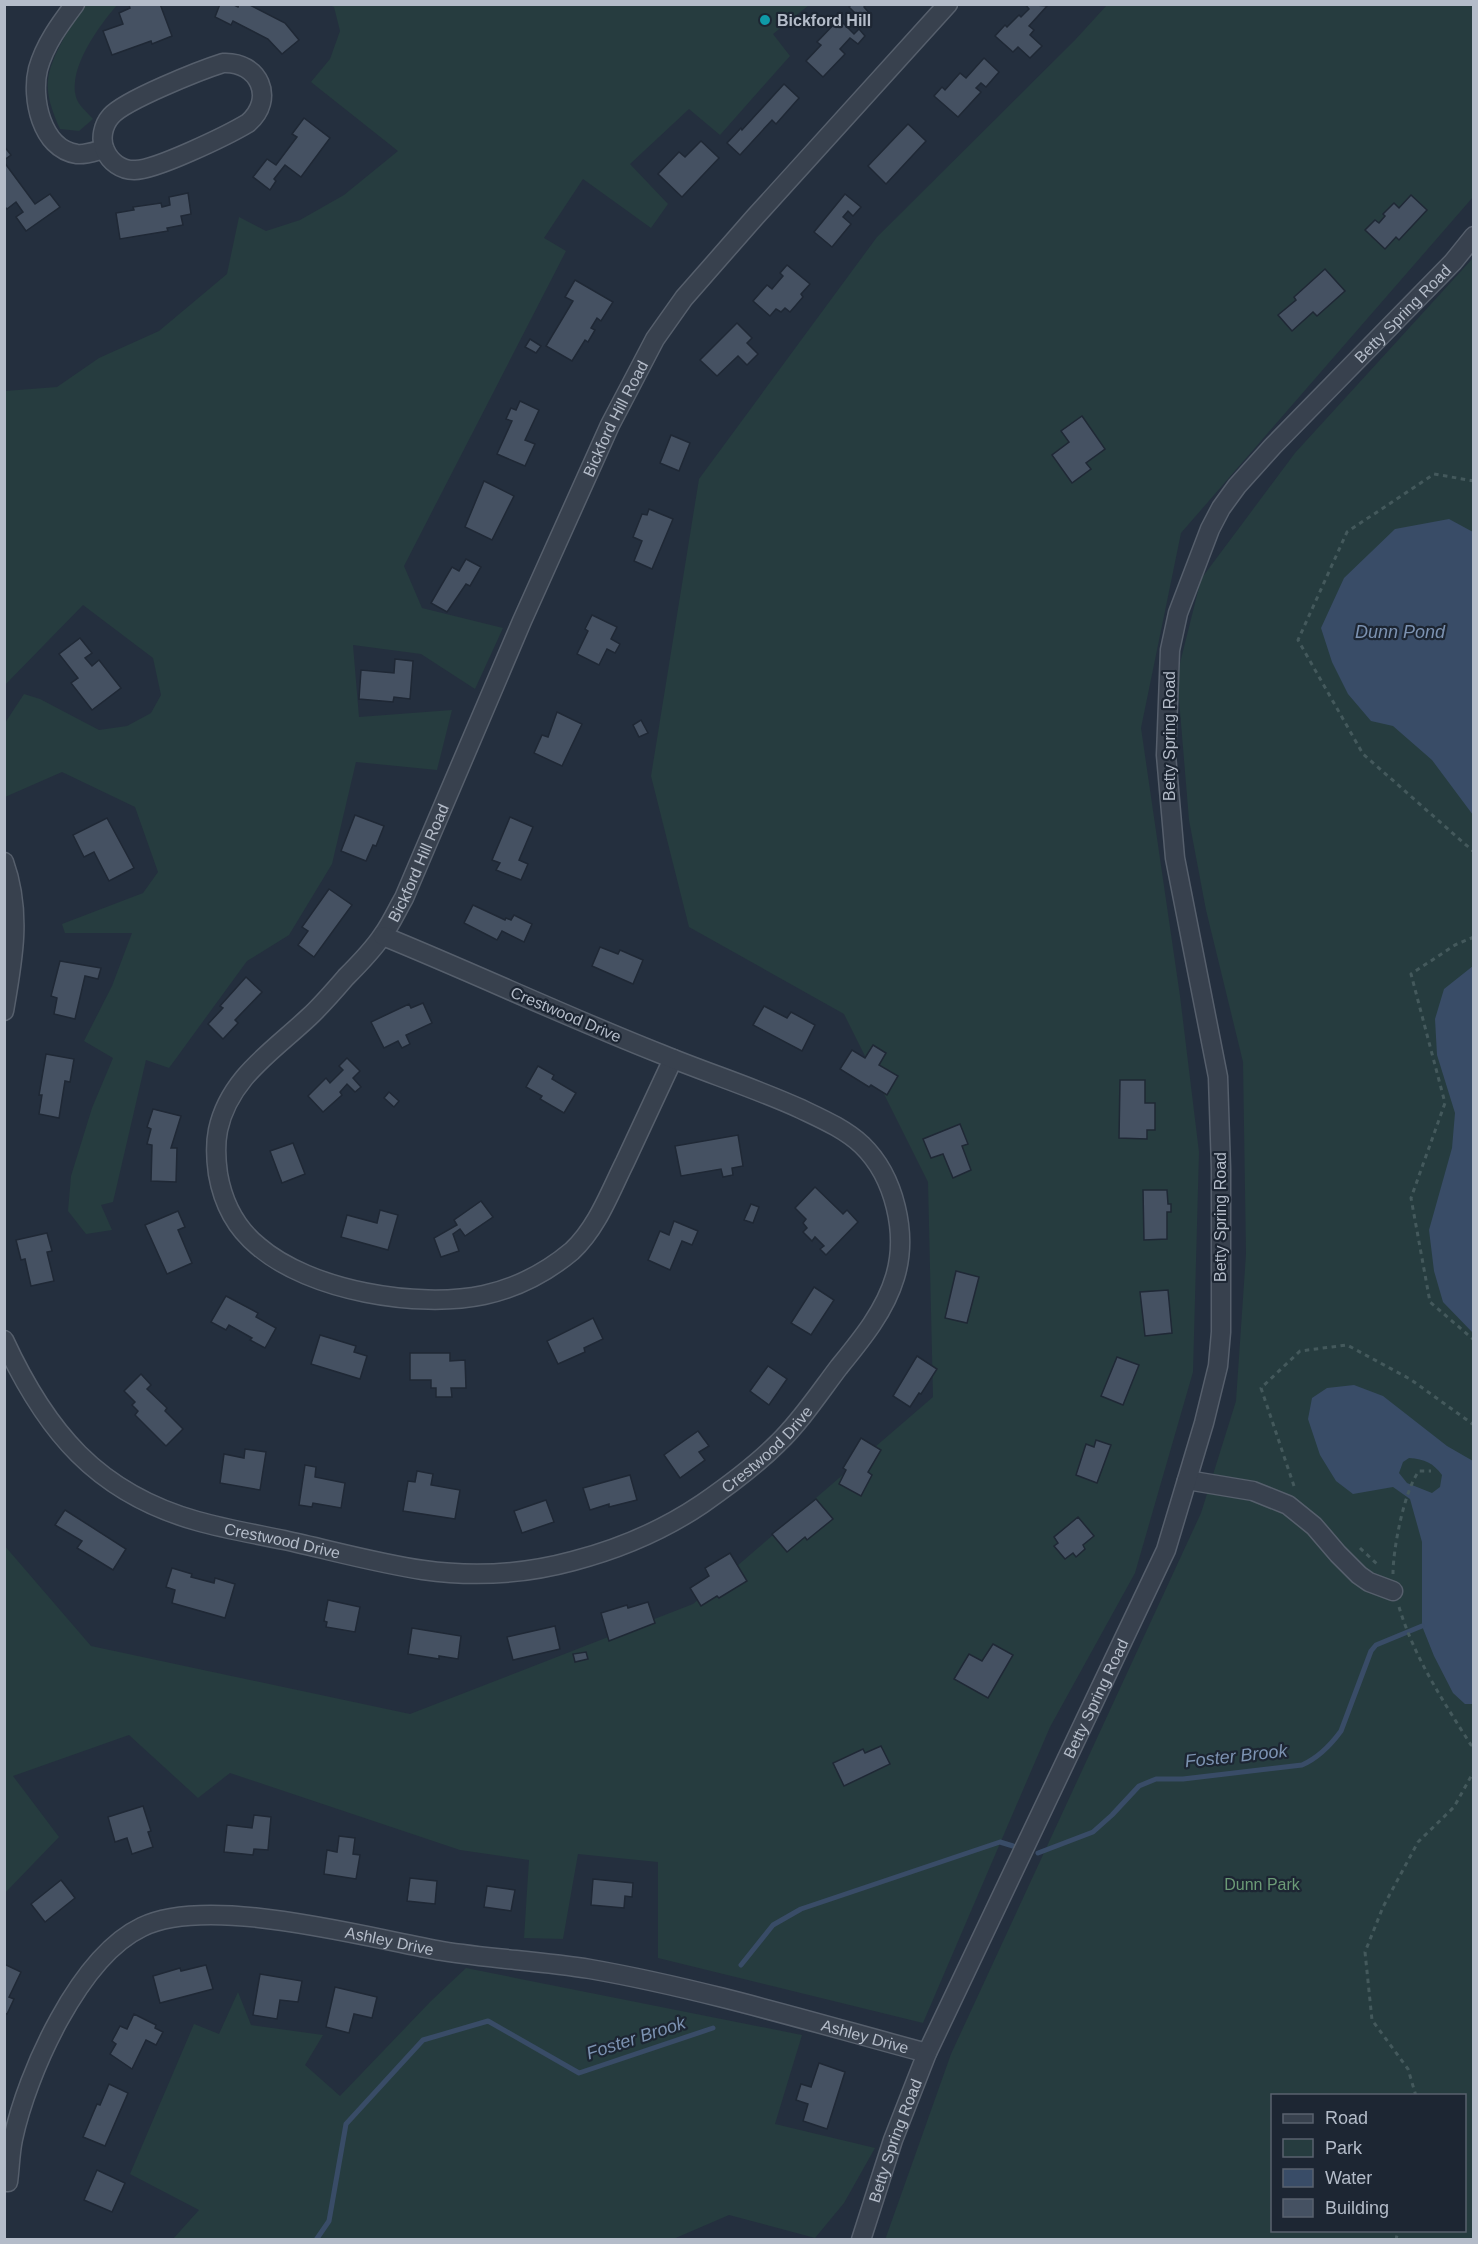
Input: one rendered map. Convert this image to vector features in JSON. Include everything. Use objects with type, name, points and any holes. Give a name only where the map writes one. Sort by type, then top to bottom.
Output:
[{"type":"street","points":[[75,4],[60,24],[42,57],[36,81],[37,104],[49,134],[63,147],[78,154],[104,150]]},
{"type":"street","name":"Bickford Hill Road","points":[[673,1059],[607,1200],[590,1229],[572,1251],[538,1274],[511,1287],[485,1295],[431,1299],[371,1293],[297,1271],[258,1247],[240,1227],[232,1216],[219,1180],[216,1148],[218,1132],[229,1100],[248,1072],[322,1004],[383,936],[404,897],[600,446],[655,339],[684,298],[948,4]]},
{"type":"street","points":[[231,63],[245,67],[256,76],[260,83],[261,105],[254,118],[242,127],[195,149],[146,168],[134,170],[116,164],[104,150],[103,131],[112,114],[216,65],[231,63]]},
{"type":"street","name":"Betty Spring Road","points":[[861,2240],[893,2140],[927,2053],[1156,1571],[1175,1522],[1210,1402],[1220,1348],[1221,1168],[1218,1077],[1183,904],[1172,835],[1166,755],[1168,684],[1173,633],[1184,593],[1209,529],[1237,486],[1273,446],[1453,262],[1473,236]]},
{"type":"street","points":[[4,862],[14,898],[15,915],[15,949],[4,1011]]},
{"type":"street","name":"Crestwood Drive","points":[[4,1340],[35,1401],[68,1444],[112,1482],[144,1501],[196,1521],[423,1570],[472,1573],[532,1570],[570,1562],[643,1538],[700,1505],[745,1472],[781,1441],[874,1321],[894,1282],[899,1255],[899,1228],[890,1189],[883,1172],[861,1144],[823,1120],[768,1094],[673,1059],[383,936]]},
{"type":"street","points":[[1187,1480],[1253,1491],[1288,1505],[1314,1526],[1359,1575],[1369,1582],[1393,1591]]},
{"type":"street","name":"Ashley Drive","points":[[8,2182],[12,2139],[28,2088],[65,2009],[92,1971],[124,1938],[143,1926],[165,1919],[213,1916],[250,1917],[444,1951],[588,1969],[701,1992],[927,2053]]},
{"type":"path","points":[[1473,482],[1434,474],[1347,532],[1298,640],[1363,754],[1473,852]]},
{"type":"path","points":[[1473,937],[1455,945],[1411,974],[1445,1103],[1411,1198],[1430,1302],[1473,1340]]},
{"type":"path","points":[[1301,1493],[1293,1485],[1261,1388],[1300,1351],[1347,1345],[1410,1379],[1473,1425]]},
{"type":"path","points":[[1393,1591],[1393,1554],[1407,1497],[1419,1471],[1431,1471]]},
{"type":"path","points":[[1355,1544],[1375,1560],[1393,1591],[1404,1625],[1422,1664],[1472,1745],[1473,1751]]},
{"type":"path","points":[[1415,2094],[1408,2069],[1372,2020],[1365,1952],[1383,1907],[1418,1842],[1454,1808],[1473,1771]]},
{"type":"green space","points":[[86,5],[117,5],[94,36],[76,73],[77,100],[93,119],[79,131],[60,129],[50,103],[49,72],[65,36]]},
{"type":"green space","points":[[329,5],[809,5],[773,34],[790,56],[720,135],[689,109],[630,164],[668,204],[651,228],[583,179],[544,238],[566,251],[404,566],[422,608],[503,628],[475,689],[421,654],[353,645],[359,717],[452,710],[437,770],[356,762],[332,864],[289,935],[247,961],[169,1068],[146,1060],[113,1202],[101,1205],[112,1230],[86,1234],[68,1211],[71,1176],[92,1108],[113,1058],[84,1041],[112,986],[132,933],[65,933],[62,924],[143,893],[158,872],[135,807],[62,772],[5,797],[5,723],[24,694],[40,699],[99,730],[127,726],[151,713],[161,695],[153,658],[83,605],[5,685],[5,391],[57,387],[99,358],[159,331],[227,274],[239,217],[266,231],[300,220],[344,195],[398,151],[311,82],[330,59],[340,31],[334,7]]},
{"type":"green space","points":[[1107,5],[1473,5],[1473,197],[1181,533],[1141,728],[1180,996],[1199,1152],[1193,1372],[1135,1573],[1050,1727],[923,2023],[658,1958],[658,1862],[578,1854],[563,1939],[524,1938],[529,1860],[460,1850],[230,1773],[198,1798],[129,1735],[13,1776],[59,1837],[5,1893],[4,1545],[91,1646],[410,1714],[693,1604],[933,1397],[928,1182],[844,1014],[689,927],[651,776],[699,479],[877,237],[1075,40]]},
{"type":"green space","name":"Dunn Park","points":[[1473,258],[1473,2239],[885,2240],[951,2054],[1201,1513],[1236,1401],[1246,1254],[1243,1062],[1206,910],[1189,820],[1177,675],[1201,579],[1295,453]]},
{"type":"green space","points":[[466,1968],[802,2035],[775,2124],[875,2148],[844,2203],[815,2238],[729,2215],[671,2240],[173,2239],[199,2210],[130,2174],[194,2024],[219,2034],[238,1992],[251,2025],[323,2035],[305,2065],[340,2096]]},
{"type":"water","name":"Dunn Pond","points":[[1449,519],[1473,532],[1473,815],[1432,760],[1393,726],[1371,721],[1348,694],[1332,662],[1321,628],[1344,578],[1395,529]]},
{"type":"water","points":[[1473,966],[1473,1333],[1443,1302],[1434,1271],[1429,1230],[1452,1148],[1455,1113],[1437,1055],[1435,1019],[1444,989]]},
{"type":"water","points":[[1354,1385],[1383,1396],[1447,1446],[1473,1461],[1473,1704],[1465,1704],[1453,1693],[1422,1626],[1422,1542],[1410,1499],[1393,1487],[1353,1494],[1336,1481],[1320,1455],[1308,1419],[1312,1398],[1327,1388]],"holes":[[[1409,1458],[1428,1462],[1442,1475],[1440,1487],[1432,1493],[1407,1483],[1399,1473],[1403,1462]]]},
{"type":"building","points":[[131,4],[160,4],[172,36],[112,55],[103,31],[123,24],[119,13],[130,8]]},
{"type":"building","points":[[220,4],[232,4],[238,7],[239,4],[248,4],[285,23],[299,40],[282,54],[268,39],[233,21],[231,25],[215,17]]},
{"type":"building","points":[[852,4],[866,4],[864,7],[869,13],[862,20],[849,7]]},
{"type":"building","points":[[1025,4],[1047,6],[1029,26],[1034,30],[1030,35],[1042,46],[1030,58],[1018,47],[1013,52],[995,36],[1005,25],[1007,27],[1029,9]]},
{"type":"building","points":[[839,19],[854,34],[859,29],[865,36],[858,44],[850,38],[840,49],[845,54],[823,77],[806,61],[821,45],[817,42]]},
{"type":"building","points":[[984,58],[999,72],[986,87],[981,83],[976,88],[981,92],[958,117],[934,96],[942,87],[945,90],[960,73],[966,78]]},
{"type":"building","points":[[784,84],[799,98],[776,124],[772,120],[740,155],[727,143]]},
{"type":"building","points":[[304,118],[330,138],[301,177],[285,165],[274,179],[276,181],[270,190],[253,177],[267,159],[276,165],[297,137],[292,134]]},
{"type":"building","points":[[908,124],[926,141],[886,184],[868,166]]},
{"type":"building","points":[[701,141],[719,158],[682,197],[658,174],[679,152],[685,157]]},
{"type":"building","points":[[4,146],[11,155],[4,160]]},
{"type":"building","points":[[4,162],[35,204],[50,194],[60,207],[26,231],[16,217],[23,212],[16,202],[7,209],[4,206]]},
{"type":"building","points":[[188,193],[191,214],[181,216],[183,225],[167,228],[168,231],[120,239],[116,213],[134,210],[133,207],[161,203],[162,207],[170,205],[169,197]]},
{"type":"building","points":[[845,194],[861,207],[853,216],[848,211],[843,217],[851,224],[832,247],[814,232]]},
{"type":"building","points":[[1411,195],[1427,210],[1399,240],[1396,237],[1385,249],[1365,230],[1375,220],[1379,223],[1385,216],[1383,214],[1394,203],[1399,208]]},
{"type":"building","points":[[787,265],[810,284],[801,294],[803,297],[790,312],[785,308],[781,312],[776,309],[770,316],[753,301],[767,285],[772,289],[783,276],[780,273]]},
{"type":"building","points":[[1325,269],[1345,291],[1317,316],[1313,312],[1292,331],[1278,315],[1296,300],[1294,297]]},
{"type":"building","points":[[575,280],[613,302],[601,321],[597,318],[591,328],[595,330],[588,342],[585,340],[572,361],[546,346],[573,301],[565,297]]},
{"type":"building","points":[[737,323],[752,338],[747,343],[758,354],[747,365],[738,356],[717,376],[700,360]]},
{"type":"building","points":[[530,339],[541,346],[536,353],[525,347]]},
{"type":"building","points":[[520,401],[539,410],[525,440],[535,444],[525,466],[497,454],[512,421],[506,419],[511,408],[516,410]]},
{"type":"building","points":[[1082,416],[1105,449],[1086,463],[1091,469],[1072,483],[1052,455],[1069,442],[1061,431]]},
{"type":"building","points":[[671,435],[690,443],[679,471],[660,463]]},
{"type":"building","points":[[484,481],[514,496],[492,540],[465,527]]},
{"type":"building","points":[[649,509],[673,519],[652,569],[634,561],[642,541],[633,537],[642,514],[647,515]]},
{"type":"building","points":[[466,559],[481,567],[470,586],[466,584],[447,612],[431,603],[452,567],[459,571]]},
{"type":"building","points":[[592,615],[617,627],[611,639],[620,644],[615,653],[607,649],[599,665],[577,654],[588,631],[585,629]]},
{"type":"building","points":[[80,638],[92,653],[85,658],[92,666],[99,660],[121,688],[92,710],[71,683],[78,678],[59,654]]},
{"type":"building","points":[[395,659],[413,661],[410,699],[394,697],[393,702],[359,699],[361,670],[394,673]]},
{"type":"building","points":[[557,712],[582,724],[562,766],[534,753],[542,735],[548,737]]},
{"type":"building","points":[[641,720],[648,733],[639,737],[633,725]]},
{"type":"building","points":[[355,815],[384,826],[376,846],[373,845],[366,861],[341,851]]},
{"type":"building","points":[[510,817],[533,827],[519,860],[528,864],[521,880],[496,870],[500,863],[492,860]]},
{"type":"building","points":[[107,818],[134,868],[109,881],[94,852],[84,857],[73,835]]},
{"type":"building","points":[[329,889],[352,905],[314,957],[298,945],[308,931],[302,927]]},
{"type":"building","points":[[473,905],[505,920],[506,918],[511,920],[514,915],[532,924],[524,942],[502,931],[497,940],[464,923]]},
{"type":"building","points":[[600,947],[618,954],[620,950],[643,960],[633,984],[592,966]]},
{"type":"building","points":[[60,961],[101,968],[98,979],[85,976],[75,1019],[54,1014],[57,998],[51,996]]},
{"type":"building","points":[[246,977],[262,992],[235,1020],[238,1023],[223,1039],[208,1024],[223,1008],[220,1006]]},
{"type":"building","points":[[423,1003],[432,1023],[406,1035],[410,1044],[402,1048],[398,1041],[384,1048],[371,1022],[409,1004],[411,1008]]},
{"type":"building","points":[[764,1006],[787,1018],[791,1012],[815,1025],[802,1051],[753,1025]]},
{"type":"building","points":[[873,1045],[886,1053],[879,1065],[898,1076],[887,1095],[840,1069],[852,1050],[865,1058]]},
{"type":"building","points":[[46,1054],[74,1059],[70,1082],[65,1081],[59,1118],[39,1114],[42,1095],[39,1095]]},
{"type":"building","points":[[347,1058],[360,1071],[353,1078],[361,1087],[355,1092],[347,1084],[340,1092],[342,1095],[323,1112],[308,1096],[326,1078],[330,1083],[343,1070],[339,1066]]},
{"type":"building","points":[[538,1066],[554,1075],[552,1079],[576,1093],[564,1113],[540,1099],[542,1096],[526,1087]]},
{"type":"building","points":[[1120,1080],[1145,1080],[1145,1103],[1155,1103],[1155,1130],[1147,1130],[1147,1139],[1119,1138]]},
{"type":"building","points":[[389,1092],[399,1101],[394,1107],[384,1098]]},
{"type":"building","points":[[153,1109],[181,1116],[171,1148],[177,1148],[176,1182],[151,1181],[152,1145],[147,1144],[151,1129],[147,1127]]},
{"type":"building","points":[[960,1124],[968,1144],[962,1146],[971,1170],[953,1178],[943,1154],[931,1158],[923,1139]]},
{"type":"building","points":[[738,1135],[743,1166],[732,1168],[733,1175],[723,1177],[721,1169],[681,1176],[675,1146]]},
{"type":"building","points":[[293,1143],[305,1174],[282,1183],[270,1151]]},
{"type":"building","points":[[815,1187],[843,1214],[847,1210],[858,1222],[826,1255],[820,1249],[824,1246],[815,1237],[812,1241],[803,1232],[807,1228],[803,1223],[806,1219],[795,1208]]},
{"type":"building","points":[[1143,1190],[1167,1190],[1171,1212],[1167,1212],[1167,1239],[1144,1240]]},
{"type":"building","points":[[481,1201],[493,1217],[465,1236],[460,1229],[453,1234],[459,1251],[441,1257],[434,1238],[457,1225],[454,1220]]},
{"type":"building","points":[[751,1204],[759,1207],[753,1223],[744,1220]]},
{"type":"building","points":[[380,1210],[398,1215],[388,1250],[341,1237],[347,1215],[377,1223]]},
{"type":"building","points":[[178,1211],[185,1227],[178,1230],[192,1263],[167,1274],[145,1225]]},
{"type":"building","points":[[674,1221],[698,1231],[692,1245],[682,1241],[670,1270],[648,1260],[660,1231],[669,1235]]},
{"type":"building","points":[[47,1233],[52,1251],[47,1252],[54,1281],[31,1286],[25,1259],[21,1260],[16,1240]]},
{"type":"building","points":[[956,1271],[979,1277],[967,1323],[945,1318]]},
{"type":"building","points":[[814,1287],[834,1300],[811,1335],[791,1323]]},
{"type":"building","points":[[1168,1290],[1172,1333],[1145,1336],[1140,1292]]},
{"type":"building","points":[[226,1296],[258,1313],[256,1317],[276,1328],[265,1348],[229,1325],[226,1330],[211,1322]]},
{"type":"building","points":[[593,1318],[603,1339],[584,1348],[585,1352],[558,1364],[547,1341]]},
{"type":"building","points":[[320,1335],[356,1346],[354,1352],[367,1356],[360,1379],[311,1364]]},
{"type":"building","points":[[410,1353],[450,1353],[450,1361],[465,1360],[466,1388],[451,1388],[452,1397],[436,1397],[436,1388],[431,1388],[431,1380],[410,1380]]},
{"type":"building","points":[[917,1356],[937,1369],[910,1407],[893,1396]]},
{"type":"building","points":[[1117,1357],[1139,1365],[1123,1405],[1101,1396]]},
{"type":"building","points":[[768,1366],[787,1379],[769,1405],[750,1391]]},
{"type":"building","points":[[141,1374],[151,1385],[147,1389],[167,1408],[165,1411],[183,1429],[166,1446],[135,1415],[138,1411],[132,1405],[135,1402],[124,1391]]},
{"type":"building","points":[[698,1431],[709,1446],[699,1452],[705,1460],[680,1478],[664,1455]]},
{"type":"building","points":[[861,1438],[881,1450],[868,1472],[872,1475],[861,1496],[839,1484],[846,1470],[843,1468]]},
{"type":"building","points":[[1096,1440],[1111,1445],[1097,1483],[1076,1475],[1086,1444],[1094,1447]]},
{"type":"building","points":[[245,1449],[266,1452],[260,1490],[220,1483],[224,1454],[244,1458]]},
{"type":"building","points":[[305,1465],[316,1467],[315,1477],[345,1483],[341,1508],[313,1503],[312,1507],[299,1505]]},
{"type":"building","points":[[417,1471],[433,1474],[431,1485],[460,1490],[455,1519],[403,1511],[408,1481],[415,1482]]},
{"type":"building","points":[[630,1475],[637,1500],[609,1507],[609,1504],[590,1510],[583,1488]]},
{"type":"building","points":[[816,1499],[833,1519],[807,1540],[805,1537],[787,1552],[772,1534]]},
{"type":"building","points":[[546,1500],[554,1522],[522,1533],[514,1511]]},
{"type":"building","points":[[65,1510],[126,1549],[113,1570],[77,1548],[82,1541],[55,1525]]},
{"type":"building","points":[[1078,1517],[1094,1536],[1083,1545],[1085,1549],[1076,1557],[1073,1553],[1065,1559],[1054,1546],[1058,1543],[1054,1537]]},
{"type":"building","points":[[730,1553],[747,1581],[701,1606],[690,1588],[709,1576],[705,1568]]},
{"type":"building","points":[[172,1568],[192,1574],[191,1577],[214,1583],[215,1578],[235,1584],[225,1618],[172,1603],[175,1590],[166,1587]]},
{"type":"building","points":[[328,1600],[360,1607],[355,1632],[326,1627],[327,1622],[324,1621]]},
{"type":"building","points":[[648,1602],[655,1623],[609,1641],[601,1613],[627,1605],[628,1608]]},
{"type":"building","points":[[555,1626],[560,1649],[513,1660],[507,1637]]},
{"type":"building","points":[[412,1628],[461,1636],[458,1659],[439,1656],[439,1659],[408,1654]]},
{"type":"building","points":[[993,1644],[1013,1655],[988,1698],[954,1679],[969,1654],[982,1661]]},
{"type":"building","points":[[586,1652],[588,1659],[575,1662],[573,1654]]},
{"type":"building","points":[[881,1746],[890,1764],[844,1786],[833,1763],[863,1749],[865,1753]]},
{"type":"building","points":[[143,1806],[151,1831],[148,1832],[153,1847],[132,1854],[127,1838],[115,1842],[108,1817]]},
{"type":"building","points":[[254,1815],[271,1817],[268,1850],[254,1849],[253,1855],[224,1852],[227,1825],[252,1828]]},
{"type":"building","points":[[339,1836],[355,1838],[353,1854],[360,1855],[356,1879],[324,1874],[327,1850],[337,1852]]},
{"type":"building","points":[[410,1878],[437,1881],[435,1904],[407,1901]]},
{"type":"building","points":[[593,1879],[633,1883],[632,1897],[625,1896],[624,1908],[591,1905]]},
{"type":"building","points":[[61,1880],[75,1898],[45,1922],[31,1904]]},
{"type":"building","points":[[487,1886],[515,1890],[511,1911],[484,1907]]},
{"type":"building","points":[[4,1964],[21,1972],[9,1997],[14,1999],[7,2014],[4,2013]]},
{"type":"building","points":[[206,1965],[213,1989],[160,2003],[153,1976],[180,1968],[181,1971]]},
{"type":"building","points":[[260,1974],[302,1981],[298,2002],[280,2000],[277,2019],[253,2015]]},
{"type":"building","points":[[335,1987],[377,1997],[372,2018],[354,2014],[349,2033],[326,2027]]},
{"type":"building","points":[[134,2014],[156,2025],[155,2028],[163,2032],[156,2045],[146,2040],[132,2069],[110,2054],[116,2044],[112,2041],[120,2026],[127,2029]]},
{"type":"building","points":[[819,2063],[845,2072],[827,2129],[803,2121],[808,2104],[796,2100],[801,2084],[811,2087]]},
{"type":"building","points":[[109,2084],[128,2093],[105,2146],[83,2137],[97,2104],[100,2105]]},
{"type":"building","points":[[97,2170],[125,2183],[112,2212],[84,2200]]},
{"type":"waterway","name":"Foster Brook","points":[[1038,1853],[1093,1832],[1139,1786],[1156,1779],[1183,1779],[1302,1765],[1308,1762],[1333,1742],[1341,1731],[1371,1651],[1376,1645],[1422,1626]]},
{"type":"waterway","name":"Foster Brook","points":[[741,1965],[773,1925],[801,1909],[1000,1842],[1013,1846]]},
{"type":"waterway","name":"Foster Brook","points":[[316,2240],[329,2221],[346,2124],[423,2040],[488,2021],[579,2073],[713,2028]]},
{"type":"place","name":"Bickford Hill","points":[[765,20]]}]
